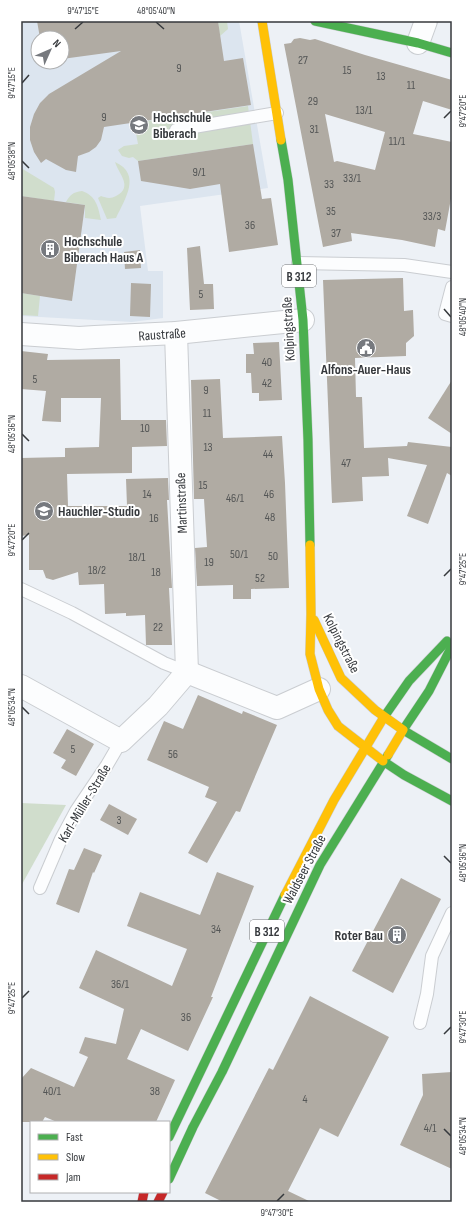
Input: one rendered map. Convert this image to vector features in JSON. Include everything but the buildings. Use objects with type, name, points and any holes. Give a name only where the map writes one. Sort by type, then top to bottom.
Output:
[{"type":"main road","name":"Kolpingstraße","points":[[262,21],[288,180],[303,320],[308,440],[311,614],[310,654],[319,690],[328,710],[338,726],[383,761],[404,775],[452,801]]},
{"type":"main road","points":[[315,21],[418,43],[452,53]]},
{"type":"main road","name":"Kolpingstraße","points":[[311,614],[341,678],[384,717],[452,759]]},
{"type":"main road","name":"Waldseer Straße","points":[[170,1135],[219,1030],[329,806],[384,717],[409,681],[452,636]]},
{"type":"main road","name":"Waldseer Straße","points":[[170,1178],[193,1127],[222,1072],[320,865],[383,761],[429,691],[452,646]]},
{"type":"main road","points":[[158,1202],[162,1193]]},
{"type":"street","points":[[418,43],[426,21]]},
{"type":"street","name":"Raustraße","points":[[21,334],[79,338],[176,333],[303,320]]},
{"type":"street","name":"Martinstraße","points":[[176,333],[187,672]]},
{"type":"street","points":[[187,672],[277,708],[319,690]]},
{"type":"street","name":"Karl-Müller-Straße","points":[[121,741],[158,706],[187,672]]},
{"type":"street","points":[[21,686],[121,741]]},
{"type":"lane","points":[[176,130],[277,113]]},
{"type":"lane","points":[[298,263],[404,265],[452,272]]},
{"type":"lane","points":[[452,287],[445,314],[452,316]]},
{"type":"lane","points":[[21,589],[72,613],[164,663],[187,672]]},
{"type":"lane","name":"Karl-Müller-Straße","points":[[40,888],[61,839],[76,811],[107,765],[121,741]]},
{"type":"lane","points":[[420,1023],[427,994],[432,956],[452,913]]},
{"type":"shaded area","name":"Hochschule Biberach","points":[[21,21],[239,21],[268,188],[140,206],[148,271],[163,271],[163,318],[132,322],[21,316]]},
{"type":"green space","points":[[218,21],[227,21],[228,29],[220,36]]},
{"type":"green space","points":[[248,106],[253,144],[138,161],[133,157],[129,158],[122,156],[118,150],[124,146],[138,144],[134,123]]},
{"type":"green space","points":[[115,162],[123,167],[128,173],[130,180],[127,195],[116,218],[107,219],[98,198],[101,196],[108,198],[114,197],[124,188],[123,180]]},
{"type":"green space","points":[[21,168],[54,188],[54,201],[21,196]]},
{"type":"green space","points":[[82,191],[87,193],[96,202],[101,220],[85,218],[85,205],[66,202],[72,194]]},
{"type":"green space","points":[[21,293],[40,296],[38,316],[21,315]]},
{"type":"green space","points":[[21,803],[66,805],[21,886]]},
{"type":"traffic: fast","points":[[315,21],[418,43],[452,53]]},
{"type":"traffic: fast","points":[[281,140],[288,180],[303,320],[308,440],[310,545]]},
{"type":"traffic: fast","points":[[384,717],[409,681],[447,641]]},
{"type":"traffic: fast","points":[[452,646],[429,691],[403,730],[452,759]]},
{"type":"traffic: fast","points":[[170,1177],[193,1127],[222,1072],[320,865],[388,755]]},
{"type":"traffic: fast","points":[[383,761],[404,775],[452,801]]},
{"type":"traffic: fast","points":[[170,1135],[285,895]]},
{"type":"traffic: slow","points":[[262,21],[281,140]]},
{"type":"traffic: slow","points":[[310,545],[310,654],[319,689],[328,710],[338,726],[383,761]]},
{"type":"traffic: slow","points":[[314,620],[341,678],[375,710],[403,730],[388,755]]},
{"type":"traffic: slow","points":[[285,895],[334,800],[384,717]]},
{"type":"traffic: jam","points":[[142,1202],[144,1193]]},
{"type":"traffic: jam","points":[[158,1202],[162,1193]]},
{"type":"place","name":"Hochschule Biberach","points":[[139,125]]},
{"type":"place","name":"Hochschule Biberach Haus A","points":[[50,249]]},
{"type":"place","name":"Alfons-Auer-Haus","points":[[366,348]]},
{"type":"place","name":"Hauchler-Studio","points":[[44,511]]},
{"type":"place","name":"Roter Bau","points":[[397,935]]}]
